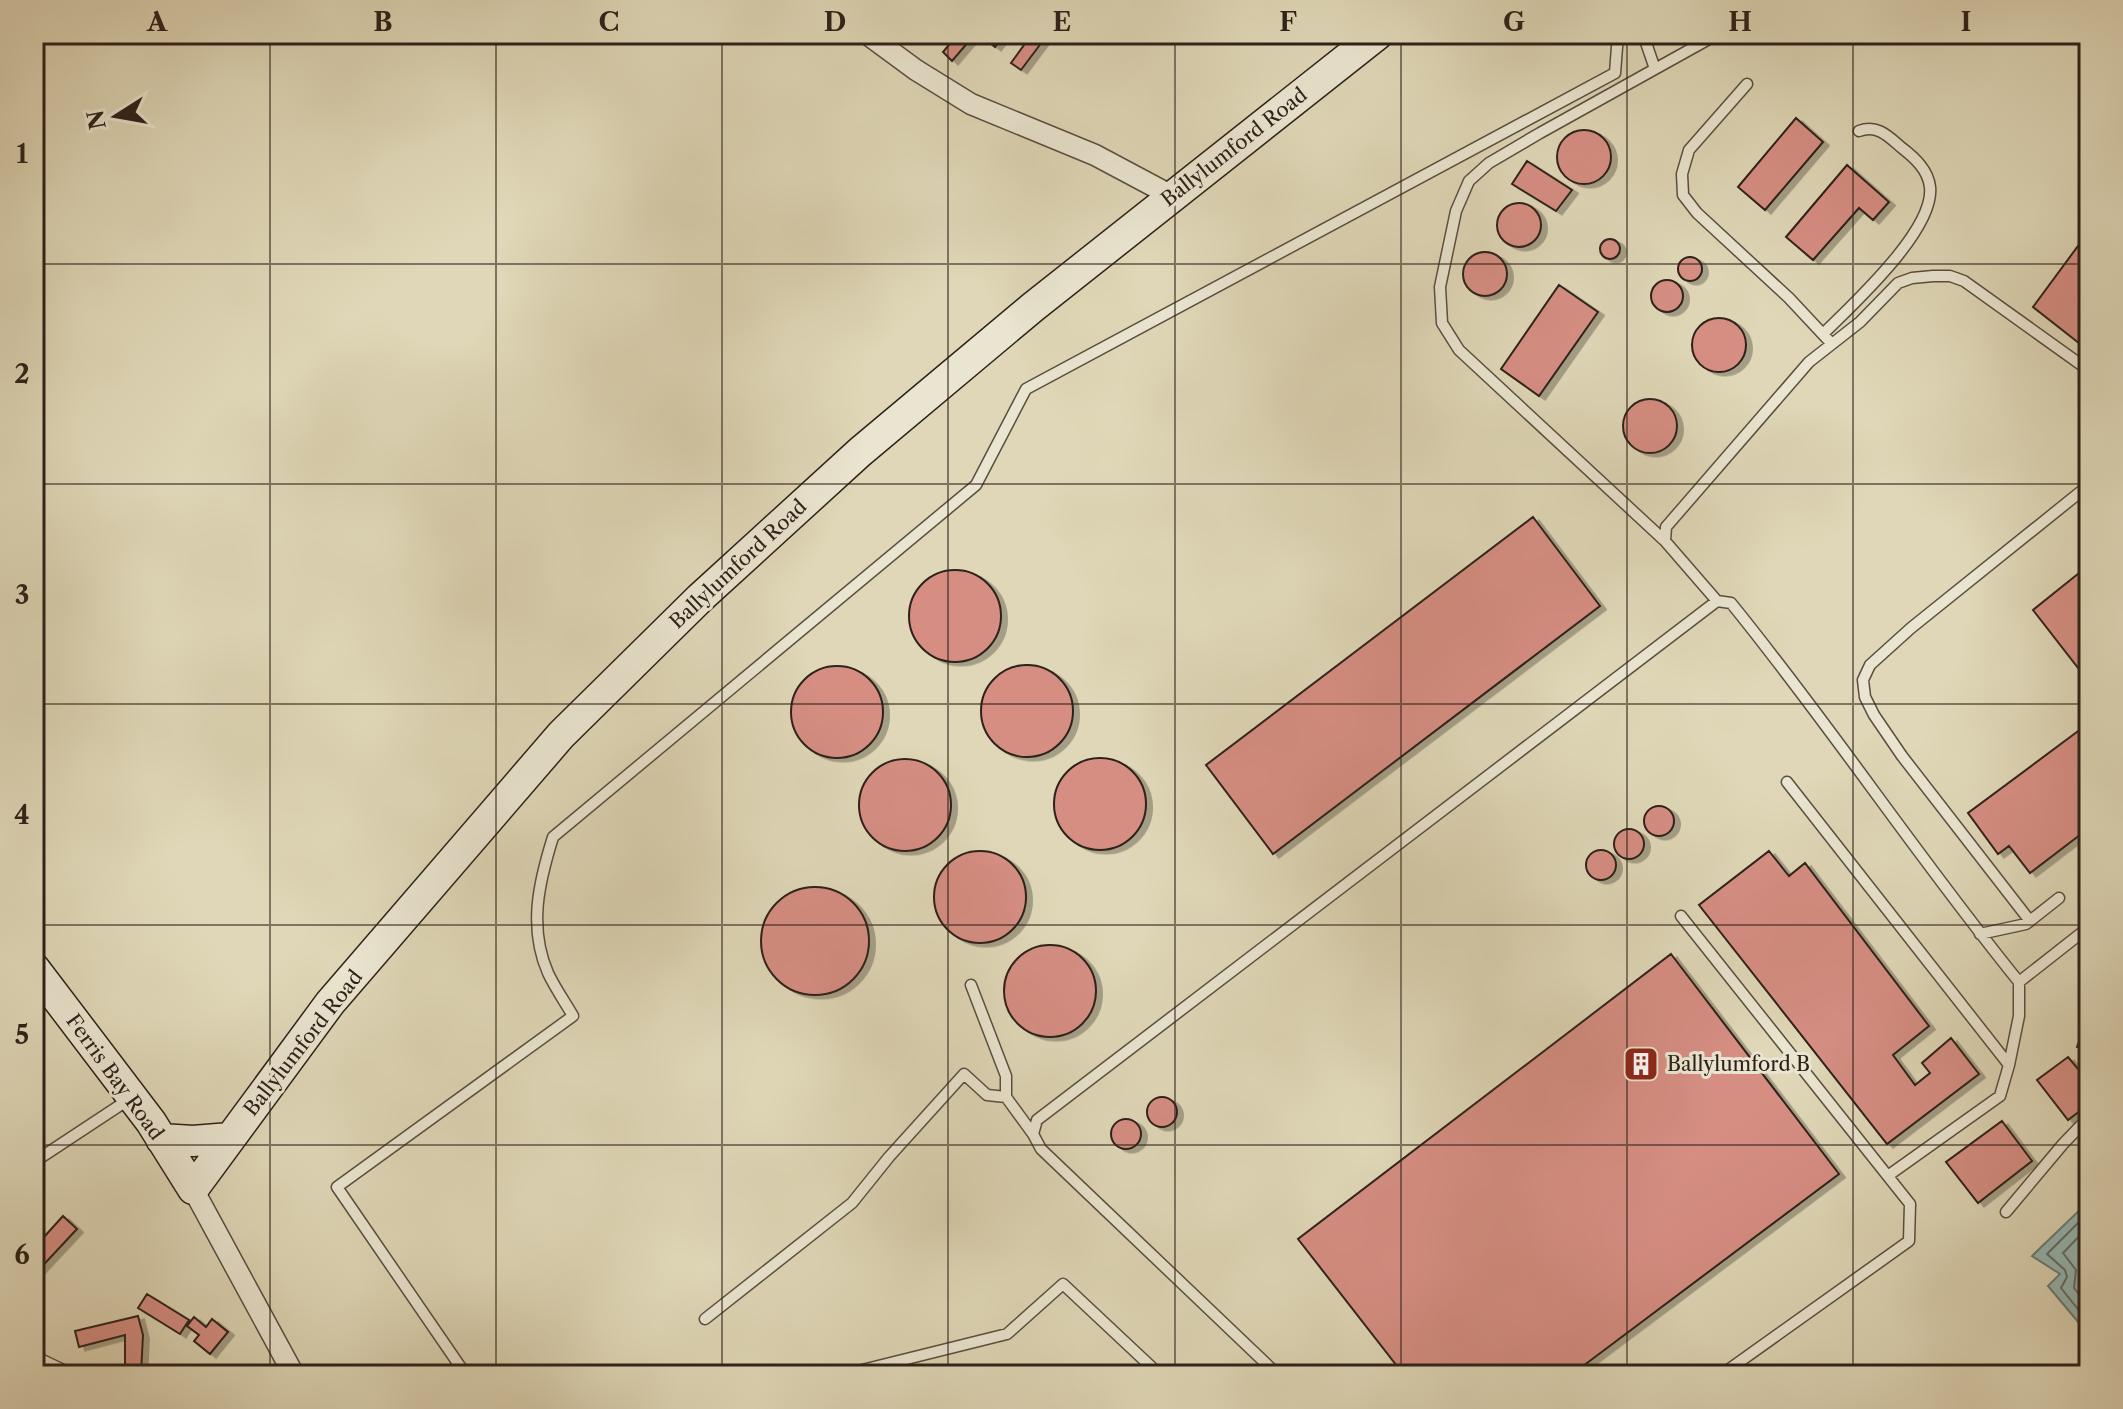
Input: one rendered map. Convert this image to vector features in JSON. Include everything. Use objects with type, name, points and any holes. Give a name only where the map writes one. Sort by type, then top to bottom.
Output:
[{"type":"main road","name":"Ballylumford Road","points":[[193,1189],[330,1003],[561,735],[640,656],[738,561],[860,452],[1033,307],[1378,34]]},
{"type":"main road","name":"Ferris Bay Road","points":[[34,968],[133,1097],[193,1189]]},
{"type":"main road","points":[[161,1139],[193,1141],[230,1138]]},
{"type":"street","points":[[867,34],[916,70],[971,104],[1095,155],[1172,196]]},
{"type":"street","points":[[193,1189],[294,1375]]},
{"type":"lane","points":[[466,1375],[337,1187],[573,1016],[547,971],[536,920],[539,881],[553,837],[976,485],[1026,389],[1615,73],[1618,34]]},
{"type":"lane","points":[[1643,34],[1655,69]]},
{"type":"lane","points":[[1718,34],[1514,148],[1489,163],[1469,181],[1451,229],[1440,287],[1442,323],[1459,350],[1665,541],[1717,601],[1731,603],[1779,662],[2019,982],[2019,1016],[2000,1096],[1889,1175]]},
{"type":"lane","points":[[1747,84],[1689,150],[1682,174],[1683,195],[1687,203],[1789,298],[1832,344]]},
{"type":"lane","points":[[1823,334],[1868,289],[1909,241],[1930,203],[1930,186],[1916,160],[1885,133],[1875,129],[1859,131]]},
{"type":"lane","points":[[1665,541],[1666,527],[1809,362],[1860,322],[1898,283],[1912,278],[1950,276],[1964,281],[2087,369],[2089,366]]},
{"type":"lane","points":[[2030,921],[1902,756],[1874,715],[1865,697],[1863,680],[1870,665],[1911,628],[2089,485]]},
{"type":"lane","points":[[1033,1134],[1037,1120],[1717,601]]},
{"type":"lane","points":[[1787,782],[2009,1065]]},
{"type":"lane","points":[[1980,934],[2026,924],[2059,898]]},
{"type":"lane","points":[[1681,916],[1910,1204],[1909,1241],[1728,1373]]},
{"type":"lane","points":[[2019,982],[2089,927]]},
{"type":"lane","points":[[971,985],[1006,1076],[1006,1097],[1041,1149],[1278,1375]]},
{"type":"lane","points":[[705,1319],[852,1203],[964,1074],[987,1095],[1006,1097]]},
{"type":"lane","points":[[34,1162],[133,1097]]},
{"type":"lane","points":[[2006,1212],[2089,1117]]},
{"type":"lane","points":[[842,1375],[1007,1334],[1063,1284],[1160,1375]]},
{"type":"lane","points":[[34,1356],[74,1375]]},
{"type":"water","points":[[2089,1201],[2089,1335],[2048,1286],[2060,1274],[2032,1256]]},
{"type":"building","points":[[958,34],[964,34],[970,40],[952,61],[943,52]]},
{"type":"building","points":[[987,34],[1005,34],[995,47],[984,38]]},
{"type":"building","points":[[1032,34],[1045,38],[1021,70],[1011,63]]},
{"type":"building","points":[[1796,118],[1823,142],[1765,210],[1738,187]]},
{"type":"building","points":[[1584,130],[1603,138],[1611,157],[1603,176],[1584,184],[1565,176],[1557,157],[1565,138]]},
{"type":"building","points":[[1527,161],[1572,190],[1556,211],[1512,184]]},
{"type":"building","points":[[1847,165],[1889,202],[1873,220],[1859,208],[1813,260],[1786,237]]},
{"type":"building","points":[[1519,203],[1535,209],[1541,225],[1535,241],[1519,247],[1503,241],[1497,225],[1503,209]]},
{"type":"building","points":[[2089,231],[2089,351],[2033,307]]},
{"type":"building","points":[[1610,239],[1617,242],[1620,249],[1617,256],[1610,259],[1603,256],[1600,249],[1603,242]]},
{"type":"building","points":[[1485,252],[1501,258],[1507,274],[1501,290],[1485,296],[1469,290],[1463,274],[1469,258]]},
{"type":"building","points":[[1690,257],[1699,260],[1702,269],[1699,278],[1690,281],[1681,278],[1678,269],[1681,260]]},
{"type":"building","points":[[1667,280],[1678,285],[1683,296],[1678,307],[1667,312],[1656,307],[1651,296],[1656,285]]},
{"type":"building","points":[[1559,285],[1598,312],[1539,396],[1501,369]]},
{"type":"building","points":[[1719,318],[1738,326],[1746,345],[1738,364],[1719,372],[1700,364],[1692,345],[1700,326]]},
{"type":"building","points":[[1650,399],[1669,407],[1677,426],[1669,445],[1650,453],[1631,445],[1623,426],[1631,407]]},
{"type":"building","points":[[1533,517],[1600,606],[1273,854],[1206,765]]},
{"type":"building","points":[[2089,565],[2089,682],[2033,610]]},
{"type":"building","points":[[955,570],[973,573],[988,583],[998,598],[1001,616],[998,634],[988,649],[973,659],[955,662],[937,659],[922,649],[912,634],[909,616],[912,598],[922,583],[937,573]]},
{"type":"building","points":[[1027,665],[1045,668],[1060,678],[1070,693],[1073,711],[1070,729],[1060,744],[1045,754],[1027,757],[1009,754],[994,744],[984,729],[981,711],[984,693],[994,678],[1009,668]]},
{"type":"building","points":[[837,666],[855,669],[870,679],[880,694],[883,712],[880,730],[870,745],[855,755],[837,758],[819,755],[804,745],[794,730],[791,712],[794,694],[804,679],[819,669]]},
{"type":"building","points":[[2089,723],[2089,828],[2030,873],[2009,846],[1998,854],[1968,813]]},
{"type":"building","points":[[1100,758],[1118,761],[1133,771],[1143,786],[1146,804],[1143,822],[1133,837],[1118,847],[1100,850],[1082,847],[1067,837],[1057,822],[1054,804],[1057,786],[1067,771],[1082,761]]},
{"type":"building","points":[[905,759],[923,762],[938,772],[948,787],[951,805],[948,823],[938,838],[923,848],[905,851],[887,848],[872,838],[862,823],[859,805],[862,787],[872,772],[887,762]]},
{"type":"building","points":[[1659,806],[1665,807],[1673,815],[1673,827],[1665,835],[1659,836],[1653,835],[1645,827],[1644,821],[1645,815],[1653,807]]},
{"type":"building","points":[[1629,829],[1635,830],[1643,838],[1643,850],[1635,858],[1629,859],[1623,858],[1615,850],[1614,844],[1615,838],[1623,830]]},
{"type":"building","points":[[1601,850],[1607,851],[1615,859],[1615,871],[1607,879],[1601,880],[1595,879],[1587,871],[1586,865],[1587,859],[1595,851]]},
{"type":"building","points":[[980,851],[998,854],[1013,864],[1023,879],[1026,897],[1023,915],[1013,930],[998,940],[980,943],[962,940],[947,930],[937,915],[934,897],[937,879],[947,864],[962,854]]},
{"type":"building","points":[[1769,851],[1789,876],[1805,863],[1929,1026],[1893,1055],[1915,1085],[1930,1073],[1922,1063],[1951,1038],[1979,1074],[1887,1144],[1699,905]]},
{"type":"building","points":[[815,887],[836,891],[853,903],[865,920],[869,941],[865,962],[853,979],[836,991],[815,995],[794,991],[777,979],[765,962],[761,941],[765,920],[777,903],[794,891]]},
{"type":"building","points":[[1050,945],[1068,948],[1083,958],[1093,973],[1096,991],[1093,1009],[1083,1024],[1068,1034],[1050,1037],[1032,1034],[1017,1024],[1007,1009],[1004,991],[1007,973],[1017,958],[1032,948]]},
{"type":"building","name":"Ballylumford B","points":[[1671,954],[1839,1174],[1571,1375],[1404,1375],[1298,1239]]},
{"type":"building","points":[[2084,1028],[2089,1031],[2089,1051],[2077,1047]]},
{"type":"building","points":[[2068,1057],[2089,1082],[2089,1104],[2068,1120],[2037,1080]]},
{"type":"building","points":[[1162,1097],[1173,1101],[1177,1112],[1173,1123],[1162,1127],[1151,1123],[1147,1112],[1151,1101]]},
{"type":"building","points":[[1126,1119],[1137,1123],[1141,1134],[1137,1145],[1126,1149],[1115,1145],[1111,1134],[1115,1123]]},
{"type":"building","points":[[2002,1121],[2032,1161],[1978,1203],[1946,1162]]},
{"type":"building","points":[[63,1216],[77,1229],[34,1275],[34,1248]]},
{"type":"building","points":[[147,1294],[189,1320],[180,1334],[138,1308]]},
{"type":"building","points":[[138,1316],[143,1335],[141,1373],[125,1371],[125,1335],[79,1347],[75,1331]]},
{"type":"building","points":[[194,1317],[206,1327],[212,1319],[228,1332],[210,1354],[194,1341],[199,1335],[187,1326]]},
{"type":"place","name":"Ballylumford B","points":[[1641,1064]]}]
